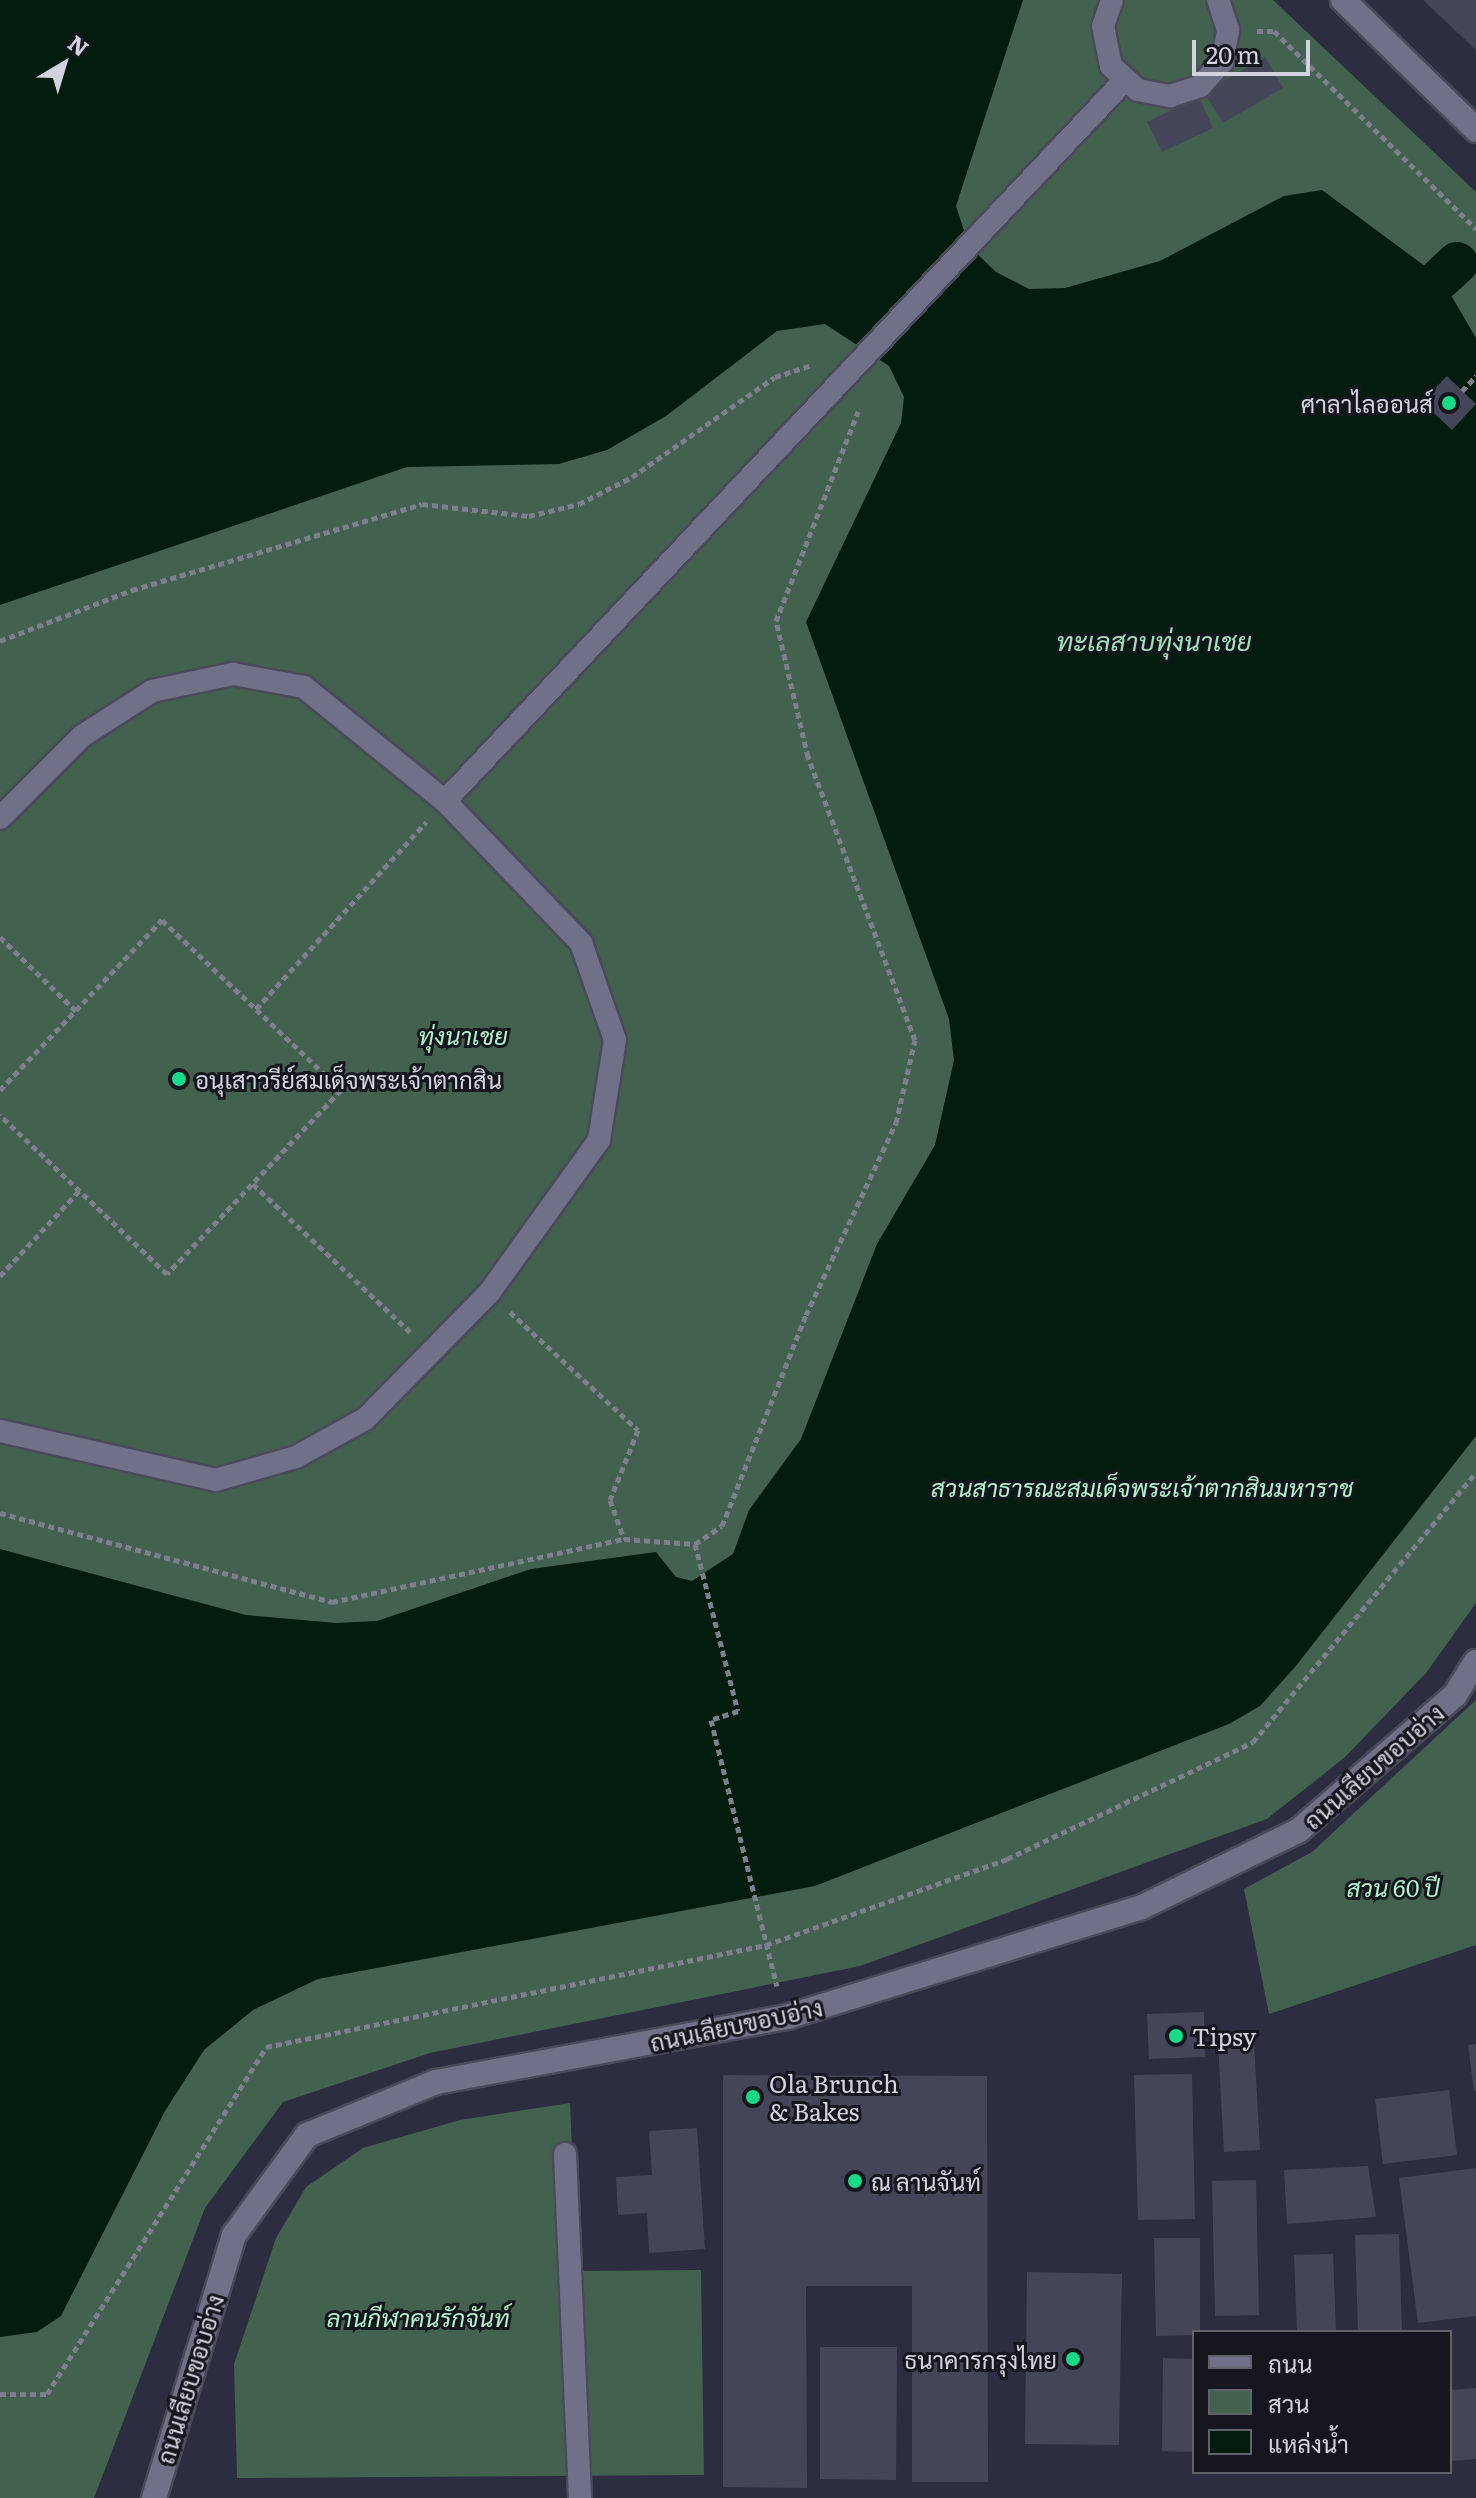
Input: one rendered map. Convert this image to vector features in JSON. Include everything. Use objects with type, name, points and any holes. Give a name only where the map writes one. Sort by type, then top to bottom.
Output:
[{"type":"street","points":[[1343,0],[1476,130]]},
{"type":"street","name":"ถนนเลียบขอบอ่าง","points":[[154,2498],[234,2235],[307,2135],[436,2082],[787,2017],[1140,1908],[1298,1831],[1455,1695],[1476,1662]]},
{"type":"lane","points":[[1112,0],[1104,47],[1124,81],[1153,95],[1200,86],[1222,62],[1228,30],[1218,0]]},
{"type":"lane","points":[[445,801],[984,225],[1124,81]]},
{"type":"lane","points":[[0,818],[82,736],[152,691],[233,674],[304,687],[445,801],[581,943],[615,1040],[599,1140],[489,1293],[434,1355],[365,1419],[296,1457],[216,1480],[0,1431]]},
{"type":"lane","points":[[565,2154],[580,2498]]},
{"type":"path","points":[[1228,30],[1274,31],[1476,229]]},
{"type":"path","points":[[0,641],[132,590],[422,504],[529,516],[579,504],[632,477],[775,377],[806,363],[846,373],[859,409],[776,621],[808,757],[915,1040],[896,1123],[806,1315],[722,1526],[695,1544],[624,1539],[332,1602],[0,1513]]},
{"type":"path","points":[[1462,391],[1476,376]]},
{"type":"path","points":[[256,1009],[445,801]]},
{"type":"path","points":[[0,1090],[162,920],[341,1090],[167,1274],[0,1115]]},
{"type":"path","points":[[0,937],[76,1011]]},
{"type":"path","points":[[253,1184],[434,1355]]},
{"type":"path","points":[[0,1276],[80,1190]]},
{"type":"path","points":[[489,1293],[638,1430],[610,1500],[624,1539]]},
{"type":"path","points":[[0,2394],[47,2394],[266,2047],[766,1945],[1007,1859],[1253,1742],[1476,1472]]},
{"type":"path","points":[[695,1544],[738,1711],[711,1720],[766,1945],[787,2017]]},
{"type":"green space","name":"สวนสาธารณะสมเด็จพระเจ้าตากสินมหาราช","points":[[0,0],[1273,0],[1476,192],[1476,1603],[1426,1673],[1344,1758],[1267,1819],[860,1966],[430,2053],[283,2102],[205,2208],[94,2498],[0,2498]]},
{"type":"green space","name":"สวน 60 ปี","points":[[1476,1700],[1476,1945],[1269,2014],[1244,1889],[1312,1852]]},
{"type":"green space","name":"ลานกีฬาคนรักจันท์","points":[[570,2103],[584,2430],[583,2271],[701,2270],[704,2475],[237,2478],[234,2364],[276,2238],[306,2187],[363,2148],[460,2120]]},
{"type":"water","name":"ทะเลสาบทุ่งนาเชย","points":[[0,0],[1023,0],[956,206],[969,246],[996,272],[1029,289],[1065,288],[1160,261],[1284,196],[1322,190],[1441,278],[1476,338],[1476,1436],[1295,1667],[1260,1706],[1229,1724],[815,1886],[318,1979],[253,2010],[204,2050],[165,2111],[61,2316],[37,2332],[0,2337],[0,1549],[246,1615],[336,1623],[377,1621],[531,1569],[656,1552],[676,1577],[692,1581],[733,1554],[749,1510],[801,1439],[877,1244],[935,1145],[954,1060],[949,1019],[806,622],[901,423],[904,397],[889,366],[825,324],[777,331],[666,416],[607,450],[559,464],[407,467],[0,605]]},
{"type":"building","points":[[1423,0],[1476,0],[1476,50]]},
{"type":"building","points":[[1265,57],[1283,88],[1223,123],[1204,92]]},
{"type":"building","points":[[1199,97],[1213,128],[1162,152],[1147,122]]},
{"type":"building","name":"ศาลาไลออนส์","points":[[1447,376],[1476,404],[1452,430],[1422,402]]},
{"type":"building","name":"Tipsy","points":[[1204,2012],[1205,2057],[1149,2059],[1147,2014]]},
{"type":"building","points":[[1254,2041],[1260,2150],[1224,2152],[1218,2043]]},
{"type":"building","points":[[1476,2044],[1476,2091],[1474,2091],[1468,2045]]},
{"type":"building","points":[[1192,2074],[1195,2219],[1138,2220],[1134,2075]]},
{"type":"building","name":"ณ ลานจันท์","points":[[723,2075],[987,2076],[988,2482],[912,2482],[912,2286],[806,2286],[807,2488],[723,2487]]},
{"type":"building","points":[[1449,2090],[1457,2155],[1383,2164],[1375,2099]]},
{"type":"building","points":[[697,2128],[705,2249],[649,2253],[647,2213],[618,2215],[616,2177],[652,2175],[649,2131]]},
{"type":"building","points":[[1368,2166],[1376,2217],[1287,2224],[1284,2170]]},
{"type":"building","points":[[1476,2168],[1476,2316],[1418,2323],[1399,2178]]},
{"type":"building","points":[[1256,2180],[1259,2315],[1215,2316],[1212,2181]]},
{"type":"building","points":[[1399,2234],[1402,2330],[1358,2330],[1355,2235]]},
{"type":"building","points":[[1154,2238],[1200,2238],[1200,2330],[1192,2330],[1192,2335],[1156,2336]]},
{"type":"building","points":[[1333,2254],[1336,2330],[1297,2330],[1294,2255]]},
{"type":"building","name":"ธนาคารกรุงไทย","points":[[1027,2272],[1122,2274],[1119,2445],[1025,2444]]},
{"type":"building","points":[[820,2347],[897,2347],[896,2480],[820,2479]]},
{"type":"building","points":[[1163,2358],[1192,2359],[1192,2452],[1162,2451]]},
{"type":"building","points":[[1476,2388],[1476,2459],[1452,2461],[1452,2390]]},
{"type":"waterway","points":[[1441,278],[1457,263]]},
{"type":"place","name":"ศาลาไลออนส์","points":[[1449,403]]},
{"type":"place","name":"อนุเสาวรีย์สมเด็จพระเจ้าตากสิน","points":[[179,1079]]},
{"type":"place","name":"Tipsy","points":[[1176,2036]]},
{"type":"place","name":"Ola Brunch & Bakes","points":[[753,2097]]},
{"type":"place","name":"ณ ลานจันท์","points":[[855,2181]]},
{"type":"place","name":"ธนาคารกรุงไทย","points":[[1073,2359]]},
{"type":"park label","name":"ทุ่งนาเชย","points":[[463,1035]]}]
